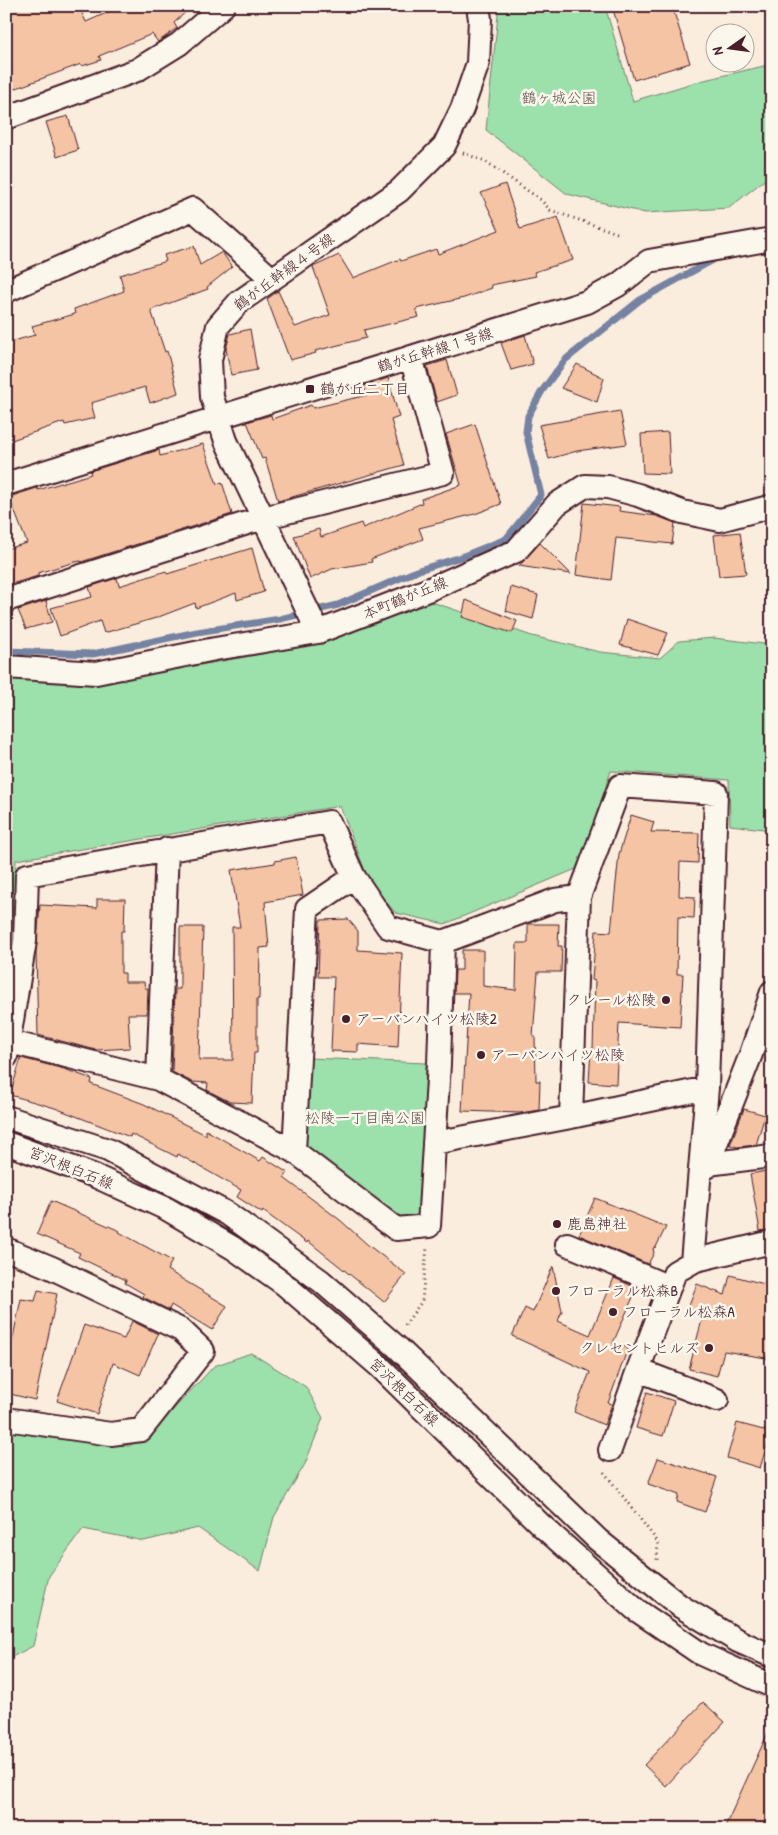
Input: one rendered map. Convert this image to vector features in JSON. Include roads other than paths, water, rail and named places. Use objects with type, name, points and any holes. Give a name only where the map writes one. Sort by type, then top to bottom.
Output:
[{"type":"street","points":[[6,118],[137,70],[179,44],[223,6]]},
{"type":"street","name":"鶴が丘幹線４号線","points":[[316,627],[226,441],[218,418],[212,397],[210,360],[218,326],[239,302],[399,191],[444,146],[462,109],[478,63],[480,19],[478,6]]},
{"type":"street","points":[[6,291],[193,209],[272,278]]},
{"type":"street","name":"鶴が丘幹線１号線","points":[[6,484],[587,302],[618,285],[649,261],[772,239]]},
{"type":"street","points":[[6,600],[263,518],[443,473],[411,357]]},
{"type":"street","name":"本町鶴が丘線","points":[[6,667],[96,673],[316,627],[430,589],[516,551],[557,504],[584,486],[608,487],[638,495],[682,512],[720,520],[772,506]]},
{"type":"street","points":[[571,1116],[579,897],[620,786],[716,793],[707,1088],[692,1262]]},
{"type":"street","points":[[443,942],[429,1226],[396,1229],[294,1150],[158,1079],[8,1050],[25,941],[27,875],[329,822],[354,877],[388,927],[443,942],[555,900],[579,897]]},
{"type":"street","points":[[158,1079],[167,849]]},
{"type":"street","points":[[294,1150],[307,909],[354,877]]},
{"type":"street","points":[[698,1191],[751,1054],[772,992]]},
{"type":"street","points":[[434,1142],[707,1088]]},
{"type":"street","points":[[6,1117],[108,1150],[228,1214],[321,1281],[384,1336],[606,1546],[680,1606],[738,1641],[772,1656]]},
{"type":"street","name":"宮沢根白石線","points":[[6,1143],[95,1176],[168,1209],[241,1253],[284,1284],[379,1366],[541,1525],[635,1609],[701,1654],[772,1686]]},
{"type":"street","points":[[708,1164],[771,1156]]},
{"type":"street","points":[[610,1450],[675,1272],[696,1260],[772,1242]]},
{"type":"street","points":[[567,1244],[669,1287]]},
{"type":"street","points":[[6,1249],[52,1268],[181,1330],[202,1351],[141,1430],[112,1434],[6,1419]]},
{"type":"street","points":[[638,1370],[717,1400]]},
{"type":"waterway","points":[[6,651],[93,654],[197,632],[280,619],[338,605],[419,570],[461,557],[506,539],[541,495],[526,432],[528,416],[542,391],[565,360],[640,300],[715,259]]},
{"type":"place","name":"鶴が丘二丁目","points":[[310,389]]},
{"type":"place","name":"クレール松陵","points":[[666,1000]]},
{"type":"place","name":"アーバンハイツ松陵2","points":[[346,1019]]},
{"type":"place","name":"アーバンハイツ松陵","points":[[481,1055]]},
{"type":"place","name":"鹿島神社","points":[[557,1224]]},
{"type":"place","name":"フローラル松森B","points":[[556,1291]]},
{"type":"place","name":"フローラル松森A","points":[[613,1312]]},
{"type":"place","name":"クレセントヒルズ","points":[[709,1348]]},
{"type":"park label","name":"鶴ヶ城公園","points":[[559,98]]},
{"type":"park label","name":"松陵一丁目南公園","points":[[365,1118]]}]
